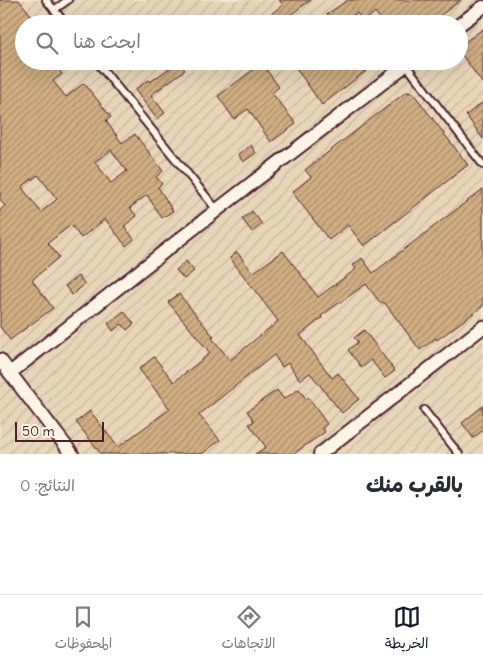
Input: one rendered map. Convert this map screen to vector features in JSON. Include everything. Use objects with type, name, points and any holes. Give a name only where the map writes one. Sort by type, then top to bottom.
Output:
[{"type":"street","points":[[468,18],[483,7]]},
{"type":"street","points":[[10,373],[399,70]]},
{"type":"street","points":[[320,454],[483,327]]},
{"type":"street","points":[[0,360],[72,454]]},
{"type":"lane","points":[[46,0],[58,15]]},
{"type":"lane","points":[[54,10],[68,0]]},
{"type":"lane","points":[[103,70],[217,210]]},
{"type":"lane","points":[[413,70],[483,165]]},
{"type":"lane","points":[[424,410],[459,454]]},
{"type":"shaded area","points":[[0,0],[483,0],[483,454],[0,454]]},
{"type":"building","points":[[0,0],[19,0],[31,15],[15,15],[15,70],[59,70],[62,74],[53,81],[66,97],[84,83],[111,117],[106,121],[122,143],[135,134],[163,171],[156,177],[162,184],[158,187],[173,211],[162,218],[147,195],[130,208],[137,216],[124,226],[134,239],[126,246],[105,219],[81,238],[71,225],[48,243],[59,257],[32,280],[53,308],[10,340],[0,327],[0,210],[5,206],[0,200]],"holes":[[[111,150],[127,171],[111,183],[95,162]],[[38,175],[57,199],[41,212],[23,189],[23,186]]]},
{"type":"building","points":[[279,0],[311,0],[290,15],[269,15],[283,5]]},
{"type":"building","points":[[348,0],[461,0],[441,15],[377,15],[375,12],[371,15],[358,15],[357,13],[354,15],[327,14]]},
{"type":"building","points":[[483,29],[483,84],[468,63],[468,40]]},
{"type":"building","points":[[167,70],[185,70],[151,95],[165,113],[157,119],[135,90],[148,80],[150,82]]},
{"type":"building","points":[[253,70],[267,70],[279,87],[272,93],[296,124],[271,142],[248,109],[234,119],[218,96]]},
{"type":"building","points":[[297,70],[367,70],[322,105]]},
{"type":"building","points":[[406,92],[413,93],[468,165],[364,246],[348,225],[329,240],[292,192],[311,177],[305,170]]},
{"type":"building","points":[[483,102],[483,139],[466,115]]},
{"type":"building","points":[[251,145],[256,153],[243,162],[238,154]]},
{"type":"building","points":[[483,189],[483,306],[437,340],[436,338],[420,350],[384,302],[381,304],[366,284],[321,316],[322,318],[300,335],[332,378],[338,373],[359,399],[342,413],[310,373],[300,380],[288,363],[282,367],[274,355],[199,415],[220,440],[202,454],[101,454],[76,422],[90,411],[118,447],[170,409],[139,369],[154,357],[174,382],[210,353],[168,302],[179,294],[230,360],[278,321],[230,258],[237,252],[253,273],[283,251],[318,297],[356,269],[353,265],[362,258],[373,273]]},
{"type":"building","points":[[252,211],[262,224],[252,232],[242,219]]},
{"type":"building","points":[[186,261],[194,271],[184,279],[176,270]]},
{"type":"building","points":[[78,276],[85,284],[72,295],[65,286]]},
{"type":"building","points":[[124,311],[134,324],[127,330],[122,324],[113,331],[108,323]]},
{"type":"building","points":[[364,330],[395,371],[385,378],[371,360],[362,368],[348,350],[358,342],[354,338]]},
{"type":"building","points":[[299,389],[306,399],[308,397],[327,424],[322,428],[325,432],[293,454],[255,454],[266,447],[249,424],[254,421],[247,411],[277,390],[284,399]]},
{"type":"building","points":[[483,406],[483,430],[473,438],[462,423]]}]
